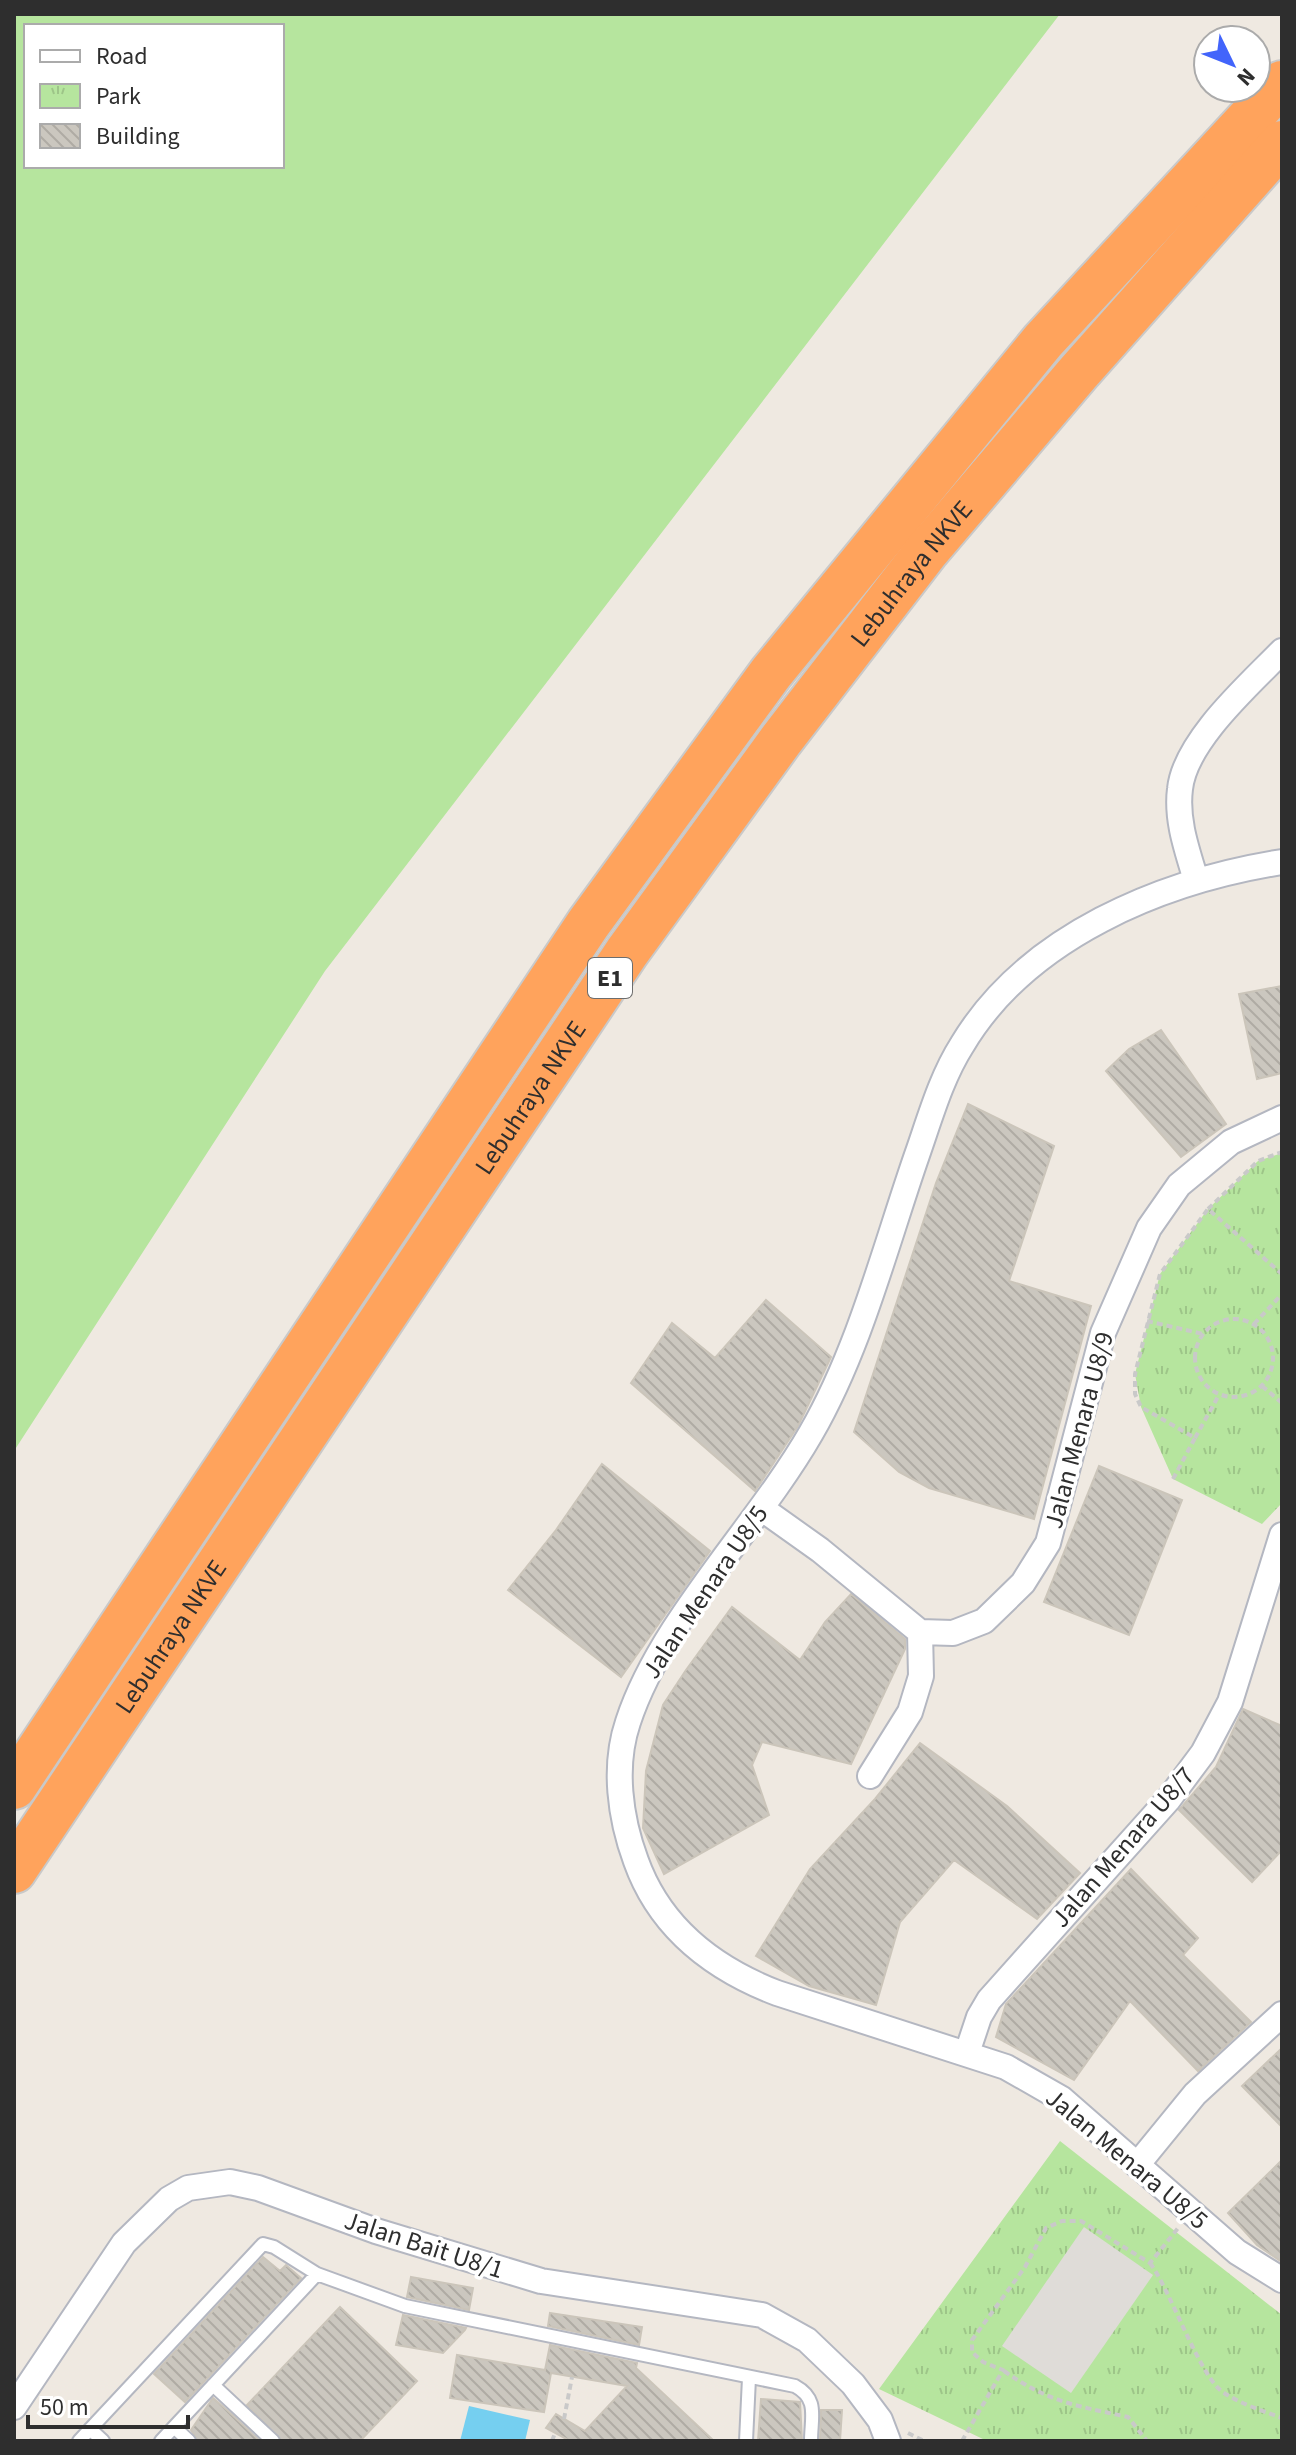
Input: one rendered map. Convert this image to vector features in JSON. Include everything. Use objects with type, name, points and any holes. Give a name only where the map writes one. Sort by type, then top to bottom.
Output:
[{"type":"highway","name":"Lebuhraya NKVE","points":[[14,1787],[588,924],[771,673],[1043,341],[1282,83]]},
{"type":"highway","name":"Lebuhraya NKVE","points":[[14,1871],[627,952],[781,740],[926,552],[1078,373],[1282,143]]},
{"type":"street","points":[[1196,880],[1180,812],[1184,770],[1217,721],[1282,651]]},
{"type":"street","name":"Jalan Menara U8/5","points":[[1282,862],[1196,880],[1130,906],[1063,943],[1014,981],[960,1046],[939,1092],[847,1356],[811,1433],[659,1654],[627,1724],[620,1784],[623,1817],[640,1874],[675,1930],[698,1951],[746,1982],[1006,2067],[1062,2099],[1237,2252],[1282,2280]]},
{"type":"street","name":"Jalan Menara U8/9","points":[[920,1632],[953,1633],[970,1628],[996,1611],[1023,1583],[1048,1543],[1103,1333],[1149,1228],[1179,1185],[1231,1142],[1282,1118]]},
{"type":"street","points":[[761,1508],[820,1550],[920,1632],[921,1676],[910,1712],[870,1776]]},
{"type":"street","name":"Jalan Menara U8/7","points":[[967,2053],[979,2017],[989,2000],[1168,1800],[1203,1753],[1234,1692],[1282,1535]]},
{"type":"street","points":[[1137,2165],[1195,2094],[1282,2014]]},
{"type":"street","name":"Jalan Bait U8/1","points":[[14,2407],[124,2243],[169,2199],[188,2188],[230,2182],[258,2188],[421,2246],[541,2281],[762,2315],[807,2340],[853,2384],[880,2420],[888,2441]]},
{"type":"lane","points":[[79,2441],[259,2247],[274,2247],[317,2274],[405,2306],[795,2386],[808,2393],[811,2400],[811,2441]]},
{"type":"lane","points":[[161,2441],[317,2274]]},
{"type":"lane","points":[[746,2441],[749,2378]]},
{"type":"lane","points":[[213,2385],[273,2441]]},
{"type":"lane","points":[[174,2427],[189,2441]]},
{"type":"lane","points":[[90,2429],[103,2441]]},
{"type":"path","points":[[1195,1438],[1141,1407],[1135,1394],[1146,1321],[1160,1274],[1208,1209],[1258,1161],[1282,1152]]},
{"type":"path","points":[[1208,1209],[1282,1274]]},
{"type":"path","points":[[1254,1324],[1282,1294]]},
{"type":"path","points":[[1227,1319],[1254,1324],[1269,1338],[1274,1358],[1262,1386],[1242,1397],[1219,1395],[1198,1374],[1195,1353],[1203,1334],[1227,1319]]},
{"type":"path","points":[[1146,1321],[1203,1334]]},
{"type":"path","points":[[1262,1386],[1282,1403]]},
{"type":"path","points":[[1173,1479],[1219,1395]]},
{"type":"path","points":[[1150,2263],[1191,2212]]},
{"type":"path","points":[[1147,2441],[1128,2417],[1063,2405],[1034,2392],[1003,2370],[983,2362],[972,2352],[972,2340],[1025,2267],[1046,2228],[1062,2221],[1081,2221],[1150,2263],[1164,2282],[1169,2300],[1204,2370],[1221,2392],[1282,2418]]},
{"type":"path","points":[[962,2441],[1003,2370]]},
{"type":"path","points":[[564,2419],[572,2377]]},
{"type":"path","points":[[552,2441],[555,2433]]},
{"type":"green space","points":[[14,14],[1060,14],[325,971],[14,1451]]},
{"type":"green space","points":[[1282,1153],[1282,1503],[1262,1524],[1173,1479],[1141,1407],[1135,1374],[1160,1274],[1208,1209],[1258,1161]]},
{"type":"green space","points":[[1060,2141],[1282,2315],[1282,2441],[987,2441],[879,2389]]},
{"type":"shaded area","points":[[1084,2227],[1153,2275],[1071,2393],[1002,2346]]},
{"type":"water","points":[[469,2406],[530,2420],[525,2441],[460,2441]]},
{"type":"building","points":[[1282,986],[1282,1073],[1257,1079],[1239,994]]},
{"type":"building","points":[[1161,1030],[1226,1124],[1181,1157],[1106,1071],[1129,1049]]},
{"type":"building","points":[[968,1104],[1054,1146],[1009,1281],[1091,1306],[1034,1519],[929,1488],[899,1472],[854,1432],[936,1183]]},
{"type":"building","points":[[766,1300],[831,1357],[798,1426],[755,1491],[631,1383],[672,1323],[715,1358]]},
{"type":"building","points":[[602,1464],[710,1551],[621,1677],[508,1590],[556,1530]]},
{"type":"building","points":[[1099,1466],[1182,1500],[1129,1635],[1044,1602]]},
{"type":"building","points":[[851,1594],[905,1639],[905,1649],[851,1764],[762,1742],[752,1765],[769,1815],[664,1874],[643,1828],[646,1771],[663,1705],[686,1670],[732,1607],[800,1660],[825,1622]]},
{"type":"building","points":[[1243,1709],[1282,1726],[1282,1850],[1252,1882],[1179,1810],[1216,1767]]},
{"type":"building","points":[[920,1743],[1007,1806],[1080,1873],[1037,1919],[954,1860],[900,1922],[876,2005],[809,1986],[756,1956],[810,1869],[875,1799]]},
{"type":"building","points":[[1131,1869],[1198,1938],[1183,1955],[1251,2022],[1198,2071],[1130,2001],[1074,2080],[996,2037],[1006,2004]]},
{"type":"building","points":[[1282,2048],[1282,2127],[1242,2086]]},
{"type":"building","points":[[1282,2160],[1282,2262],[1257,2245],[1228,2213]]},
{"type":"building","points":[[263,2257],[280,2271],[286,2265],[301,2278],[185,2402],[154,2374]]},
{"type":"building","points":[[411,2277],[473,2288],[469,2310],[407,2297]]},
{"type":"building","points":[[340,2307],[417,2381],[360,2441],[282,2441],[247,2405]]},
{"type":"building","points":[[550,2313],[642,2327],[639,2345],[548,2326]]},
{"type":"building","points":[[403,2315],[466,2328],[443,2353],[396,2345]]},
{"type":"building","points":[[550,2345],[637,2363],[636,2368],[714,2441],[570,2441],[546,2428],[556,2414],[585,2431],[627,2386],[551,2373],[544,2412],[450,2398],[457,2355],[545,2370]]},
{"type":"building","points":[[213,2398],[260,2441],[198,2441],[191,2430]]},
{"type":"building","points":[[761,2399],[800,2402],[802,2441],[758,2441]]},
{"type":"building","points":[[821,2410],[842,2410],[840,2441],[820,2441]]}]
